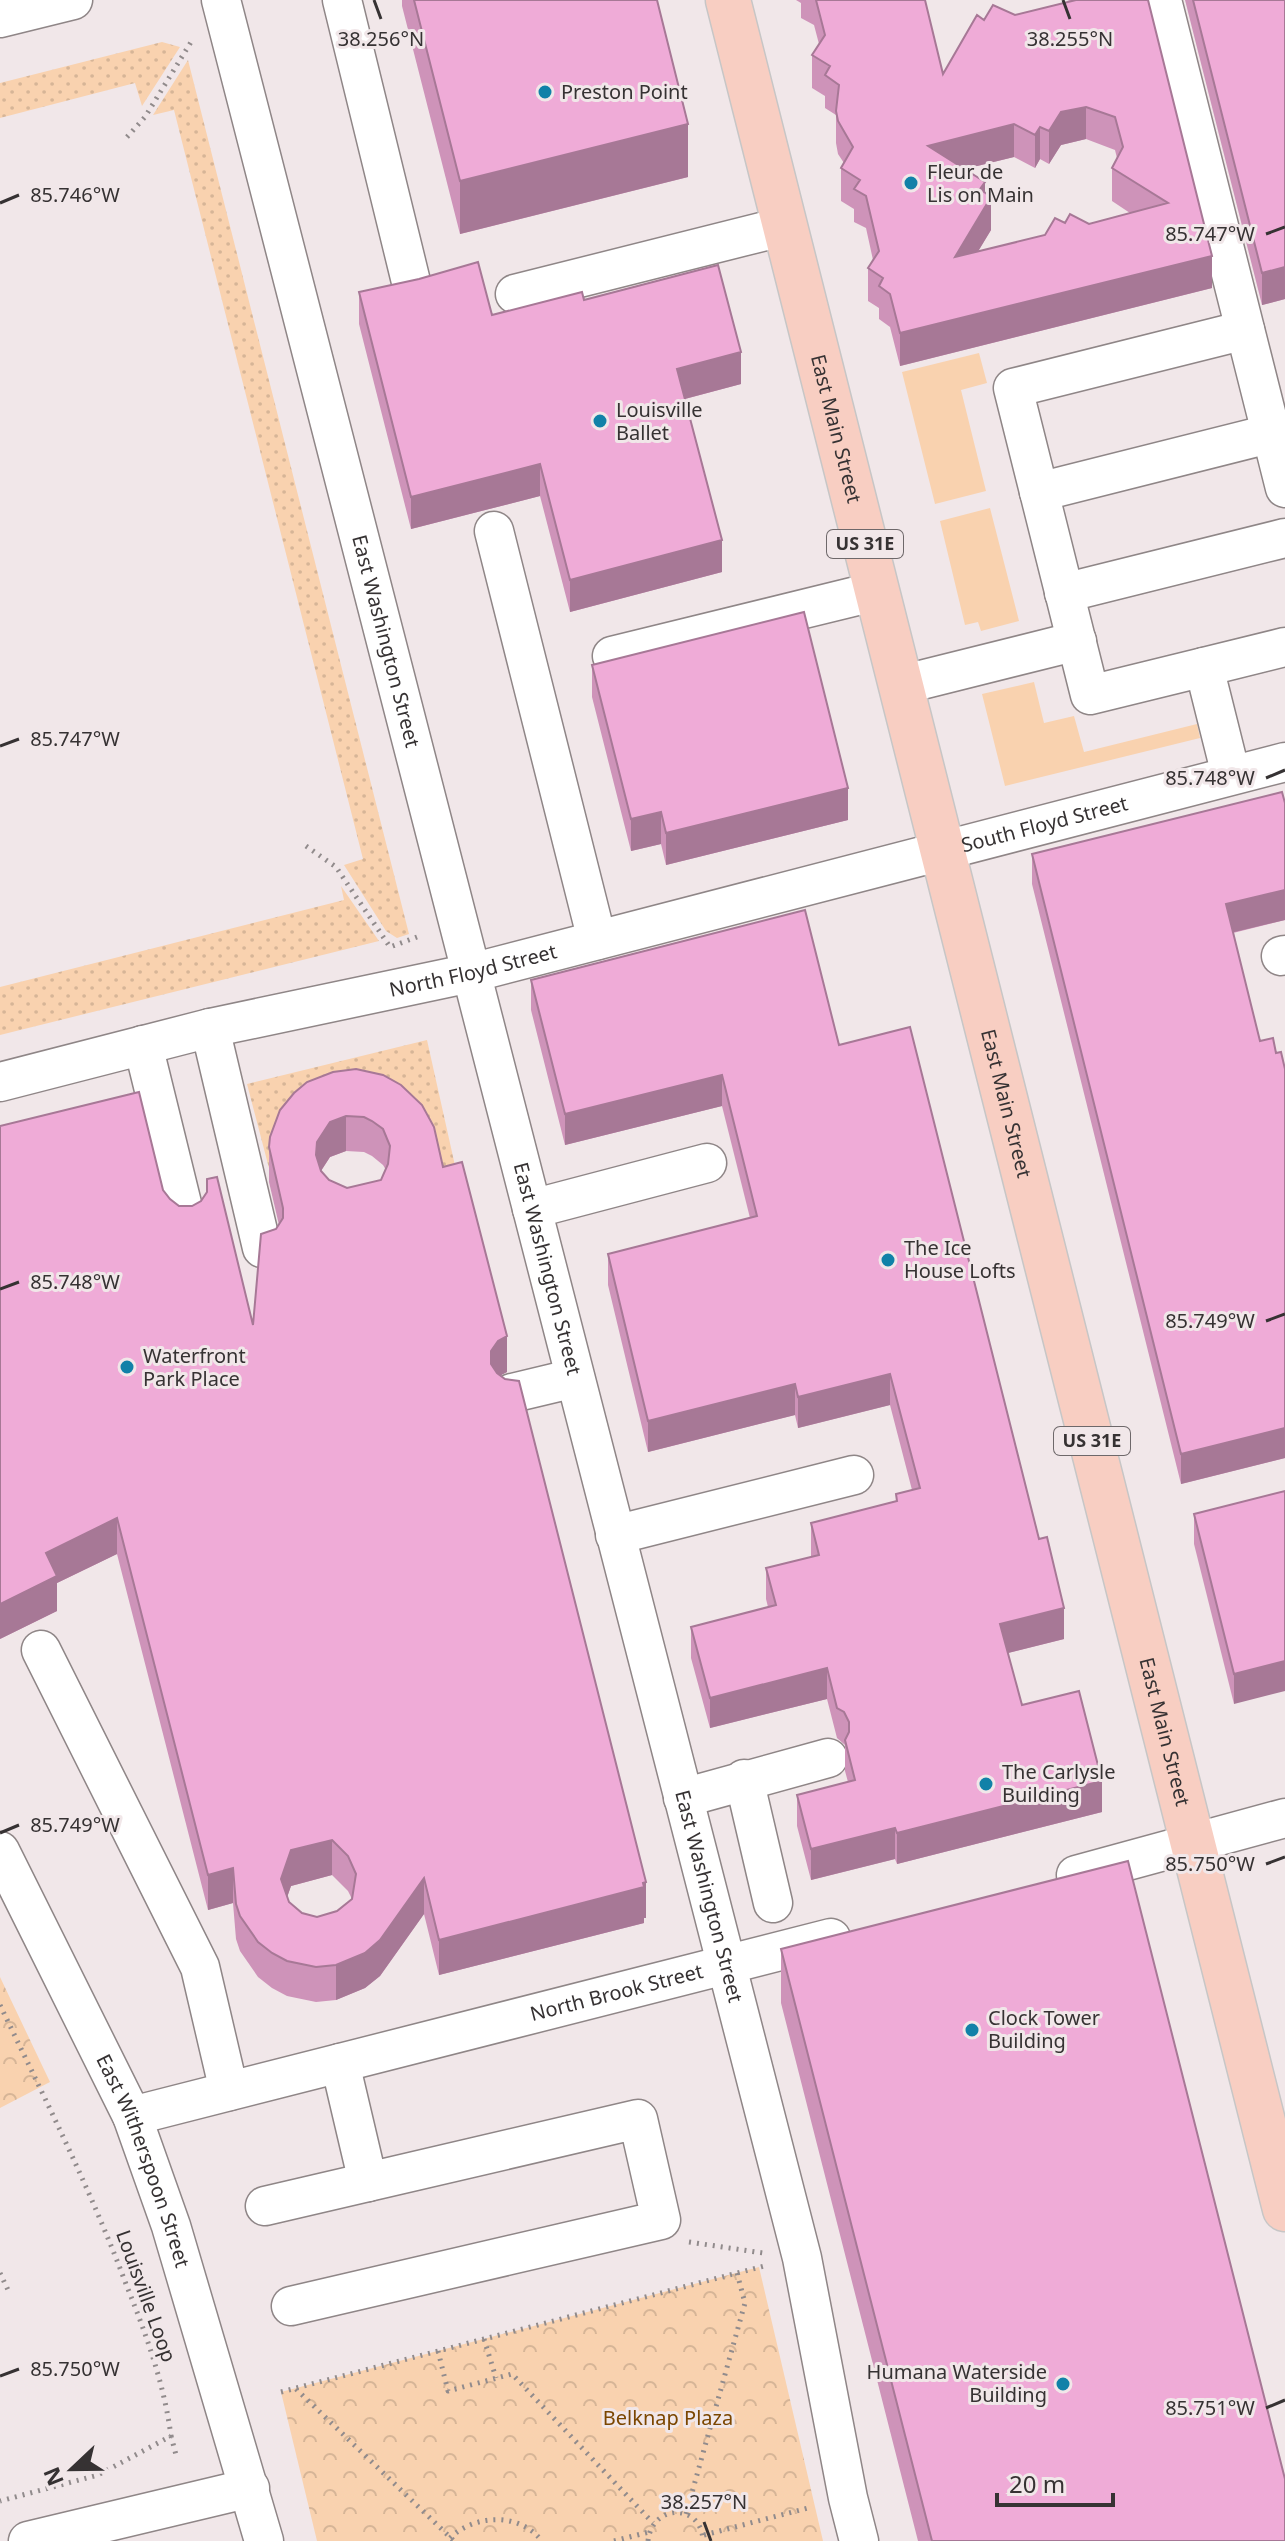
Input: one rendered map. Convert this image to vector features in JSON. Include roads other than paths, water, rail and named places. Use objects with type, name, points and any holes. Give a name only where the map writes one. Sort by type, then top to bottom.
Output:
[{"type":"main road","name":"East Main Street","points":[[728,0],[1285,2209]]},
{"type":"street","points":[[0,18],[73,0]]},
{"type":"street","name":"East Washington Street","points":[[221,0],[802,2258],[859,2541]]},
{"type":"street","points":[[342,0],[413,290]]},
{"type":"street","points":[[1162,0],[1198,85],[1245,330],[1278,432],[1285,488]]},
{"type":"street","points":[[515,294],[785,226]]},
{"type":"street","points":[[1245,330],[1013,388],[1090,695],[1285,647]]},
{"type":"street","points":[[1039,492],[1278,432]]},
{"type":"street","points":[[494,531],[597,940]]},
{"type":"street","points":[[1064,593],[1285,538]]},
{"type":"street","points":[[612,656],[877,591]]},
{"type":"street","points":[[901,685],[1077,641]]},
{"type":"street","points":[[1204,667],[1231,775]]},
{"type":"street","name":"South Floyd Street","points":[[943,851],[1285,762]]},
{"type":"street","name":"North Floyd Street","points":[[0,1082],[210,1028],[471,973],[943,851]]},
{"type":"street","points":[[210,1028],[262,1248]]},
{"type":"street","points":[[143,1045],[186,1220]]},
{"type":"street","points":[[532,1209],[707,1163]]},
{"type":"street","points":[[512,1393],[575,1378]]},
{"type":"street","points":[[615,1535],[854,1475]]},
{"type":"street","points":[[41,1650],[200,1967],[229,2091]]},
{"type":"street","points":[[683,1798],[828,1758]]},
{"type":"street","points":[[744,1779],[773,1903]]},
{"type":"street","points":[[1042,1884],[1285,1818]]},
{"type":"street","name":"East Witherspoon Street","points":[[0,1851],[132,2116],[171,2226],[264,2541]]},
{"type":"street","name":"North Brook Street","points":[[132,2116],[861,1930]]},
{"type":"street","points":[[340,2063],[368,2182]]},
{"type":"street","points":[[265,2206],[638,2119],[661,2220],[291,2306]]},
{"type":"street","points":[[28,2541],[250,2488]]},
{"type":"place","name":"Preston Point","points":[[545,92]]},
{"type":"place","name":"Fleur de Lis on Main","points":[[911,183]]},
{"type":"place","name":"Louisville Ballet","points":[[600,421]]},
{"type":"place","name":"The Ice House Lofts","points":[[888,1260]]},
{"type":"place","name":"Waterfront Park Place","points":[[127,1367]]},
{"type":"place","name":"The Carlysle Building","points":[[986,1784]]},
{"type":"place","name":"Clock Tower Building","points":[[972,2030]]},
{"type":"place","name":"Humana Waterside Building","points":[[1063,2384]]},
{"type":"park label","name":"Belknap Plaza","points":[[668,2418]]}]
